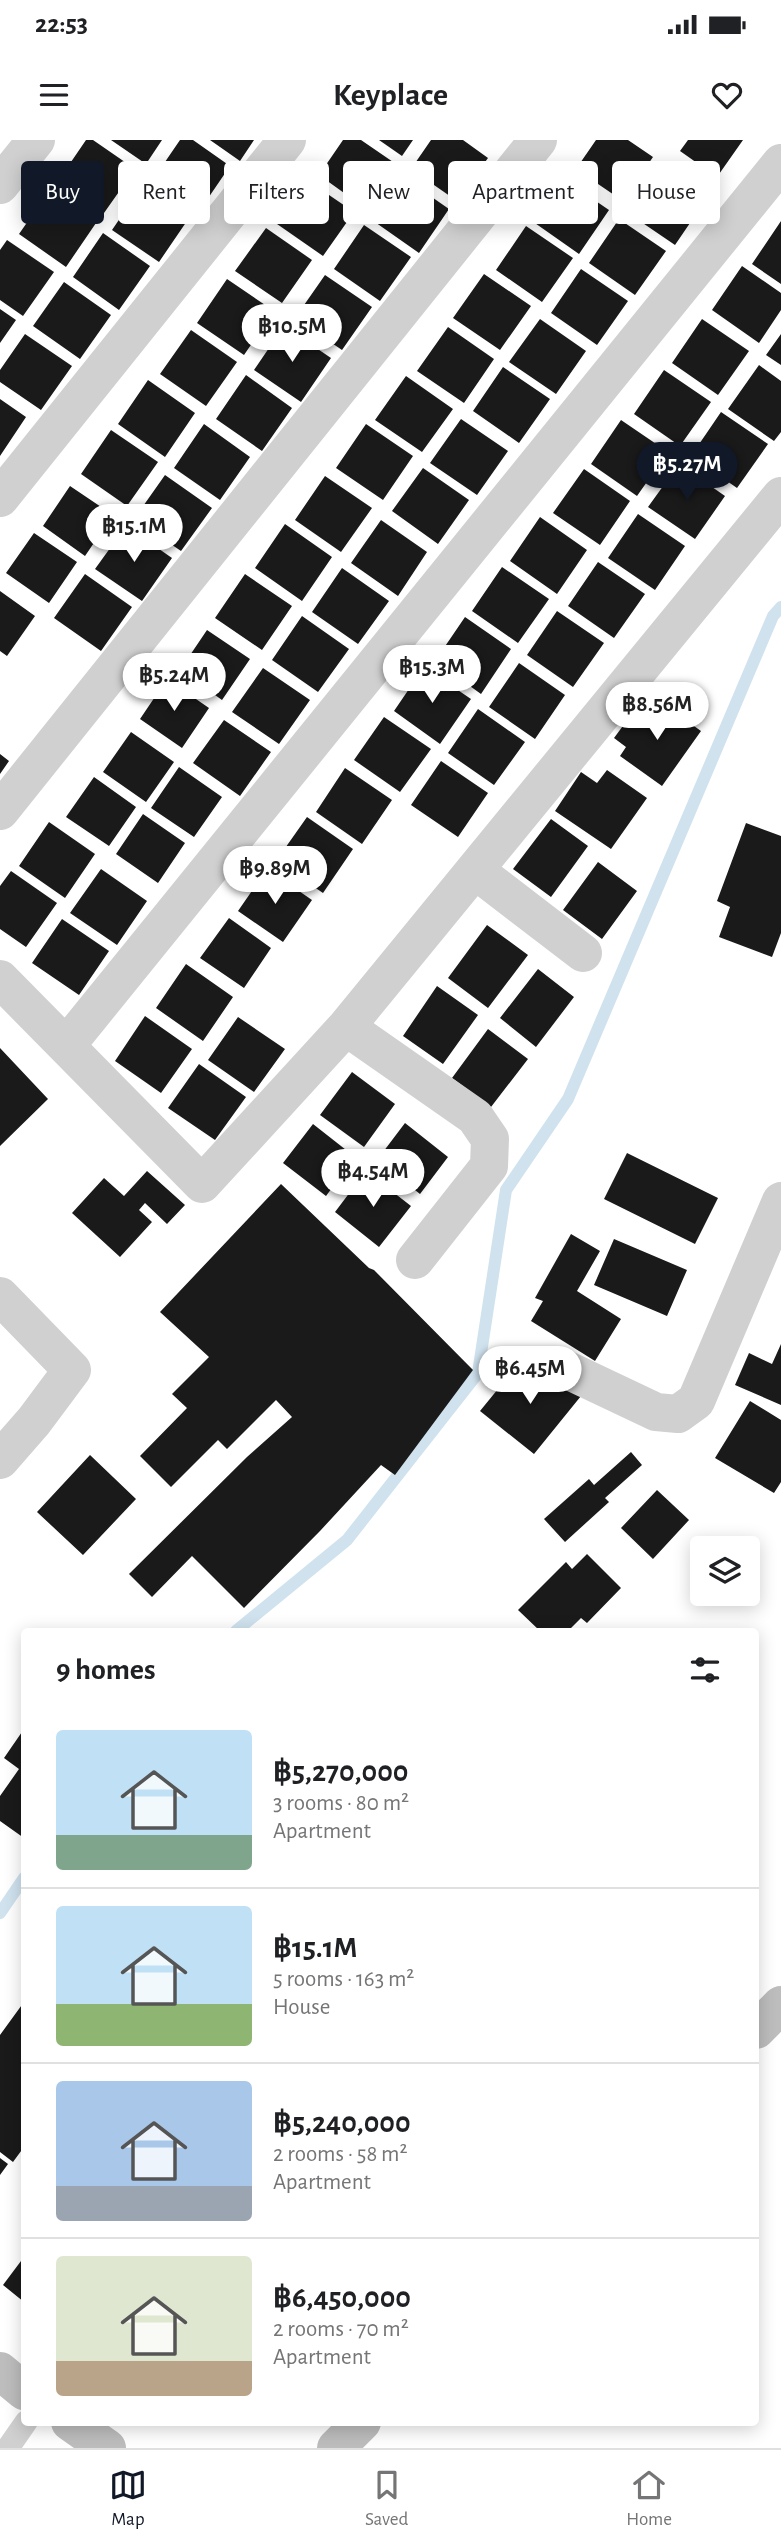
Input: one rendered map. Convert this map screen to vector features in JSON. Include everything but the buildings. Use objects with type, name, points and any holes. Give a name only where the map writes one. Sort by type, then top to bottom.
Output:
[{"type":"street","points":[[0,185],[36,140]]},
{"type":"street","points":[[0,498],[287,140]]},
{"type":"street","points":[[0,811],[538,140]]},
{"type":"street","points":[[66,1046],[781,163]]},
{"type":"street","points":[[0,979],[202,1184],[346,1027],[781,496]]},
{"type":"street","points":[[476,871],[583,953]]},
{"type":"street","points":[[346,1027],[475,1117],[490,1139],[489,1166],[415,1260]]},
{"type":"street","points":[[561,1367],[656,1412],[678,1414],[695,1401],[781,1201]]},
{"type":"street","points":[[0,1296],[72,1370],[34,1421],[0,1460]]},
{"type":"street","points":[[759,2027],[781,2005]]},
{"type":"street","points":[[75,2426],[107,2448]]},
{"type":"street","points":[[336,2448],[358,2426]]},
{"type":"lane","points":[[8,2448],[19,2390]]},
{"type":"waterway","points":[[240,1628],[347,1540],[478,1373],[506,1190],[568,1099],[773,616],[781,607]]},
{"type":"waterway","points":[[0,1913],[21,1882]]}]
